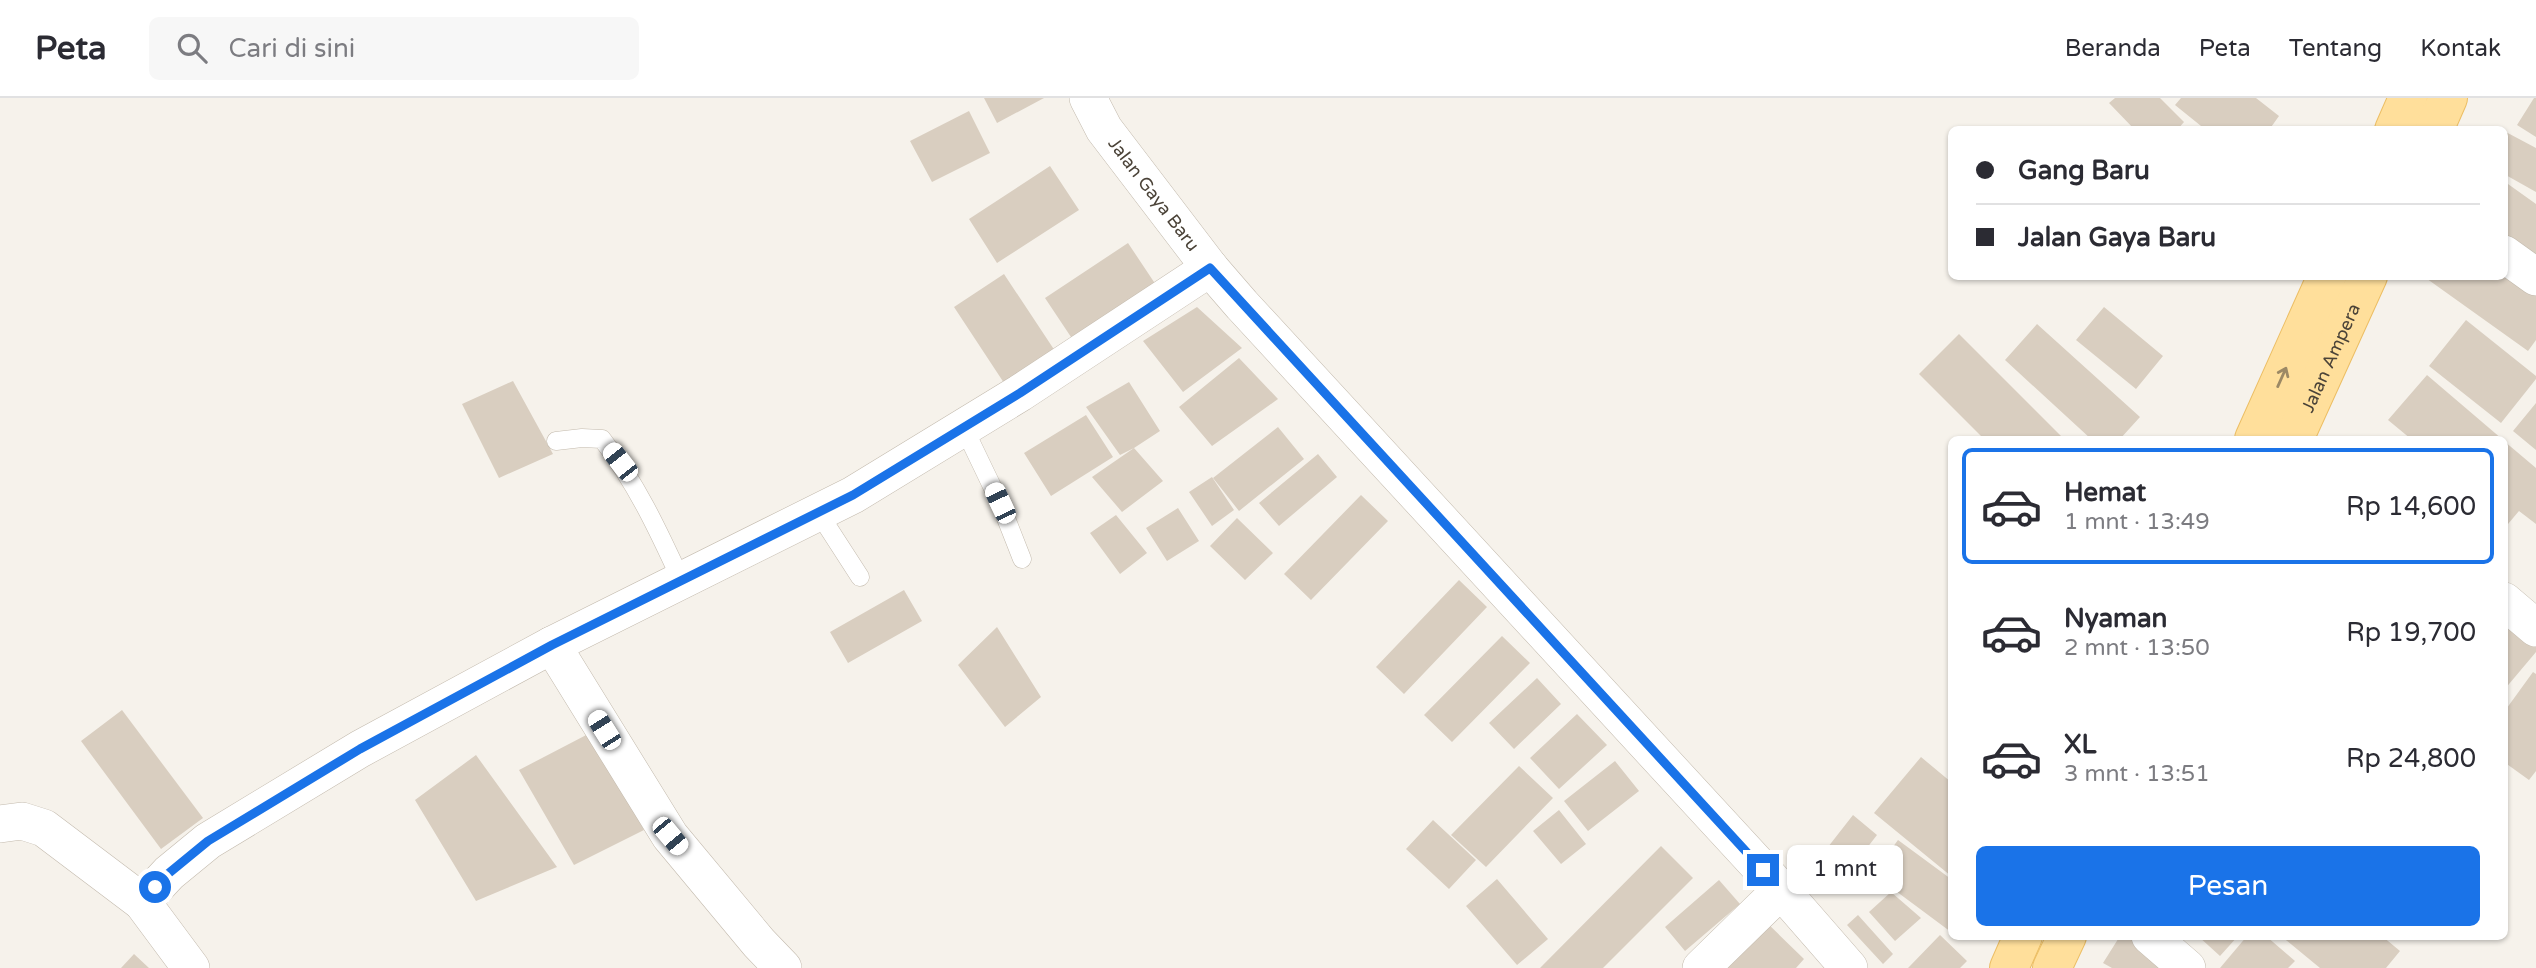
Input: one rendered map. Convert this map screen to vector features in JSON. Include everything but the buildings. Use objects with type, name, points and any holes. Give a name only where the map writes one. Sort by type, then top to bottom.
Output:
[{"type":"main road","points":[[2396,126],[2408,98]]},
{"type":"main road","points":[[2436,126],[2448,98]]},
{"type":"main road","name":"Jalan Ampera","points":[[2280,435],[2326,280]]},
{"type":"main road","name":"Jalan Ampera","points":[[2280,435],[2366,280]]},
{"type":"main road","points":[[2009,968],[2021,940]]},
{"type":"main road","points":[[2052,968],[2065,940]]},
{"type":"street","name":"Jalan Gaya Baru","points":[[1088,98],[1104,129],[1210,268],[1781,890],[1849,968]]},
{"type":"street","points":[[2508,257],[2536,277]]},
{"type":"street","points":[[142,902],[169,873],[208,841],[360,749],[552,645],[853,495],[1020,393],[1210,268]]},
{"type":"street","points":[[2508,604],[2536,628]]},
{"type":"street","points":[[552,645],[670,836],[783,968]]},
{"type":"street","points":[[0,824],[22,821],[44,828],[142,902],[191,968]]},
{"type":"street","points":[[1701,968],[1781,890]]},
{"type":"street","points":[[2155,940],[2187,968]]},
{"type":"lane","points":[[964,428],[1000,503],[1021,559]]},
{"type":"lane","points":[[556,441],[602,439],[620,462],[646,505],[681,580]]},
{"type":"lane","points":[[818,512],[860,577]]},
{"type":"route","points":[[155,887],[208,841],[360,749],[552,645],[853,495],[1020,393],[1210,268],[1763,870]]}]
